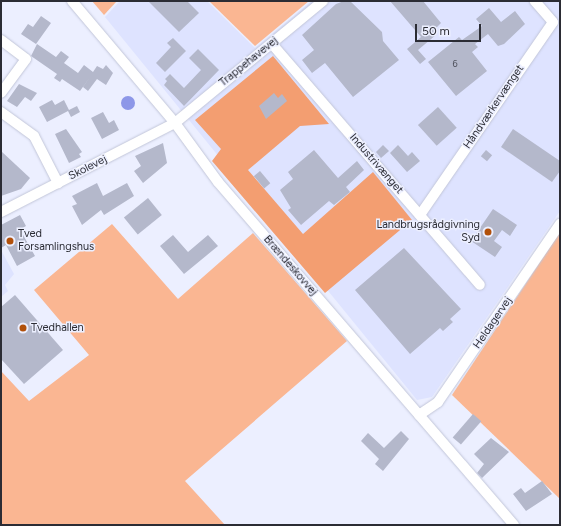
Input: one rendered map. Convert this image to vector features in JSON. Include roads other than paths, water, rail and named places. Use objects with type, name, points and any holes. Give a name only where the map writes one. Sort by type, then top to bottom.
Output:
[{"type":"street","name":"Brændeskovvej","points":[[72,1],[175,123],[223,188],[514,525]]},
{"type":"street","name":"Trappehavevej","points":[[175,123],[323,1]]},
{"type":"street","name":"Håndværkervænget","points":[[420,215],[553,22],[535,1]]},
{"type":"street","points":[[1,40],[26,59],[1,93]]},
{"type":"street","name":"Industrivænget","points":[[272,44],[480,285]]},
{"type":"street","points":[[1,112],[34,136],[58,183]]},
{"type":"street","name":"Skolevej","points":[[1,212],[175,123]]},
{"type":"street","name":"Heldagervej","points":[[419,415],[438,402],[560,224]]},
{"type":"water","points":[[125,96],[131,96],[135,100],[135,106],[131,110],[125,110],[121,106],[121,100]]},
{"type":"place","name":"Landbrugsrådgivning Syd","points":[[488,232]]},
{"type":"place","name":"Tved Forsamlingshus","points":[[10,241]]},
{"type":"place","name":"Tvedhallen","points":[[23,328]]}]
